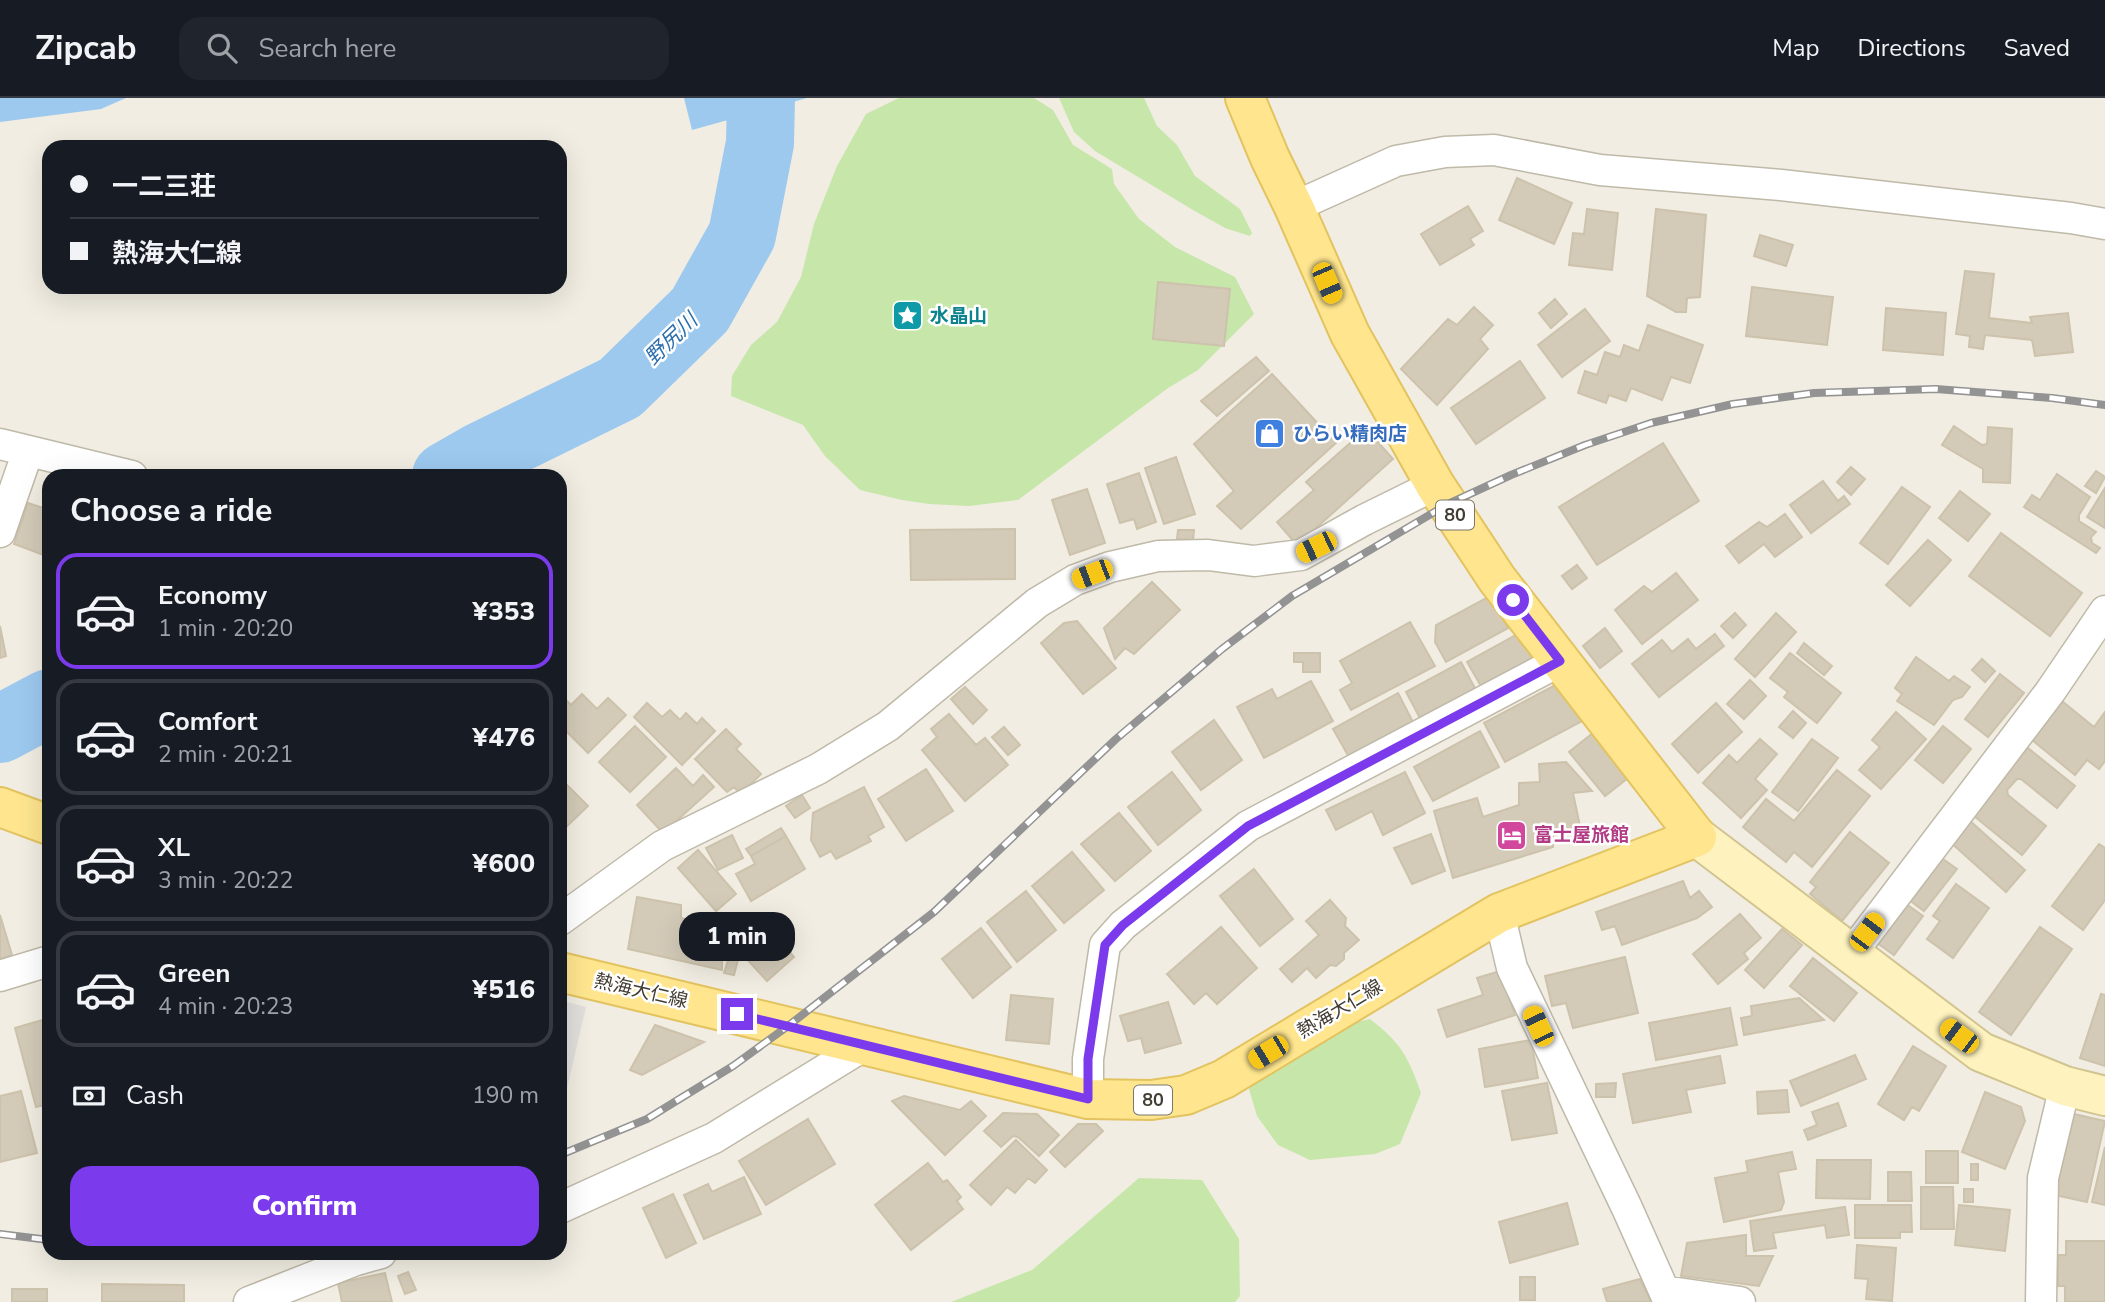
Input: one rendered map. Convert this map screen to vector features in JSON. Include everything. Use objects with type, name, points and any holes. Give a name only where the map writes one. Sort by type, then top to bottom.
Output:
[{"type":"main road","name":"80","points":[[1245,98],[1269,158],[1294,207],[1350,334],[1435,485],[1497,579],[1697,837]]},
{"type":"main road","points":[[0,807],[42,822]]},
{"type":"main road","points":[[1697,837],[1981,1052],[2065,1086],[2105,1096]]},
{"type":"main road","name":"熱海大仁線","points":[[567,974],[1088,1099],[1151,1100],[1186,1095],[1224,1079],[1499,913],[1697,837]]},
{"type":"street","points":[[1294,207],[1396,162],[1445,152],[1494,150],[1600,170],[1781,185],[2105,224]]},
{"type":"street","points":[[0,532],[14,447],[104,469]]},
{"type":"street","points":[[567,915],[662,846],[818,769],[888,726],[1037,603],[1075,580],[1110,567],[1158,556],[1209,555],[1254,561],[1301,555],[1435,485]]},
{"type":"street","points":[[1851,954],[2050,692],[2105,611]]},
{"type":"street","points":[[1088,1099],[1088,1059],[1105,945],[1123,925],[1248,826],[1560,661]]},
{"type":"street","points":[[1499,913],[1512,968],[1628,1208],[1666,1297],[1740,1302]]},
{"type":"street","points":[[0,976],[42,963]]},
{"type":"street","points":[[567,1205],[714,1138],[865,1045]]},
{"type":"street","points":[[2041,1302],[2043,1178],[2065,1086]]},
{"type":"street","points":[[249,1302],[354,1260]]},
{"type":"green space","points":[[899,98],[1034,98],[1053,110],[1073,145],[1112,169],[1114,184],[1139,219],[1175,247],[1235,277],[1254,314],[1198,370],[1168,388],[1018,500],[969,506],[929,504],[860,490],[825,456],[803,425],[731,396],[732,376],[751,345],[777,322],[801,277],[814,224],[837,166],[866,114]]},
{"type":"green space","points":[[1059,98],[1144,98],[1157,126],[1177,145],[1195,176],[1240,209],[1252,233],[1250,236],[1225,228],[1095,151],[1074,132]]},
{"type":"green space","points":[[1370,1019],[1389,1035],[1402,1051],[1421,1093],[1400,1144],[1375,1154],[1310,1160],[1278,1145],[1257,1116],[1249,1089],[1264,1072],[1343,1025]]},
{"type":"green space","points":[[1139,1178],[1202,1180],[1239,1239],[1240,1296],[1235,1302],[951,1302],[1032,1270]]},
{"type":"shaded area","points":[[567,1002],[586,1007],[567,1088]]},
{"type":"water","points":[[0,98],[126,98],[101,109],[0,122]]},
{"type":"water","points":[[684,98],[807,98],[692,130]]},
{"type":"building","points":[[1517,178],[1572,203],[1554,244],[1499,220]]},
{"type":"building","points":[[1468,206],[1483,231],[1470,239],[1474,245],[1440,265],[1421,234]]},
{"type":"building","points":[[1587,209],[1618,213],[1612,270],[1569,265],[1573,233],[1584,234]]},
{"type":"building","points":[[1656,209],[1706,215],[1700,297],[1687,298],[1686,312],[1676,312],[1647,296]]},
{"type":"building","points":[[1760,235],[1793,245],[1786,266],[1754,256]]},
{"type":"building","points":[[1965,271],[1994,274],[1989,318],[2032,323],[2030,317],[2068,313],[2073,352],[2035,356],[2032,340],[1985,335],[1983,349],[1969,347],[1970,336],[1956,334]]},
{"type":"building","points":[[1158,282],[1230,289],[1224,346],[1153,339]]},
{"type":"building","points":[[1752,287],[1833,297],[1827,345],[1746,336]]},
{"type":"building","points":[[1555,299],[1567,314],[1551,328],[1539,313]]},
{"type":"building","points":[[1474,307],[1493,325],[1480,339],[1488,349],[1437,405],[1401,369],[1448,319],[1457,325]]},
{"type":"building","points":[[1886,308],[1946,313],[1943,355],[1883,350]]},
{"type":"building","points":[[1585,309],[1610,341],[1562,377],[1538,345]]},
{"type":"building","points":[[1648,325],[1703,345],[1690,383],[1671,377],[1662,400],[1631,388],[1626,401],[1609,395],[1606,403],[1578,393],[1585,371],[1597,375],[1605,352],[1620,357],[1624,345],[1639,351]]},
{"type":"building","points":[[1256,357],[1269,371],[1217,416],[1201,401]]},
{"type":"building","points":[[1520,361],[1545,398],[1476,444],[1451,408]]},
{"type":"building","points":[[1272,374],[1336,443],[1241,529],[1217,506],[1234,491],[1194,444]]},
{"type":"building","points":[[1954,426],[1982,445],[1987,444],[1988,427],[2012,429],[2010,483],[1983,482],[1983,469],[1942,445]]},
{"type":"building","points":[[1366,429],[1393,459],[1297,545],[1277,522],[1314,490],[1306,482]]},
{"type":"building","points":[[1663,443],[1699,501],[1597,565],[1559,507]]},
{"type":"building","points":[[1176,457],[1195,514],[1164,524],[1145,468]]},
{"type":"building","points":[[1851,467],[1865,479],[1851,495],[1837,482]]},
{"type":"building","points":[[2096,471],[2105,477],[2096,493],[2085,486]]},
{"type":"building","points":[[1139,473],[1156,522],[1137,529],[1134,519],[1120,523],[1107,484]]},
{"type":"building","points":[[2057,474],[2090,497],[2079,515],[2079,521],[2096,532],[2091,537],[2092,543],[2100,548],[2096,553],[2024,507],[2032,495],[2040,500]]},
{"type":"building","points":[[1823,481],[1838,501],[1844,496],[1850,504],[1811,533],[1790,505]]},
{"type":"building","points":[[1902,487],[1930,507],[1888,564],[1860,543]]},
{"type":"building","points":[[2105,488],[2105,528],[2087,517]]},
{"type":"building","points":[[1087,489],[1105,543],[1070,555],[1052,500]]},
{"type":"building","points":[[1960,491],[1990,514],[1968,541],[1939,518]]},
{"type":"building","points":[[28,503],[42,508],[42,554],[14,544]]},
{"type":"building","points":[[1785,514],[1802,537],[1775,557],[1764,544],[1739,563],[1726,546],[1759,522],[1767,527]]},
{"type":"building","points":[[1015,529],[1015,579],[911,580],[910,530]]},
{"type":"building","points":[[1178,530],[1194,530],[1193,540],[1177,539]]},
{"type":"building","points":[[2001,533],[2082,593],[2050,636],[1969,576]]},
{"type":"building","points":[[1928,540],[1951,560],[1910,606],[1886,585]]},
{"type":"building","points":[[1577,565],[1587,578],[1572,589],[1562,576]]},
{"type":"building","points":[[1676,573],[1698,600],[1642,644],[1615,610],[1644,586],[1652,592]]},
{"type":"building","points":[[1152,582],[1180,610],[1134,654],[1125,648],[1115,659],[1104,628]]},
{"type":"building","points":[[1490,596],[1508,628],[1446,662],[1435,642],[1436,625]]},
{"type":"building","points":[[1735,613],[1746,625],[1733,638],[1721,626]]},
{"type":"building","points":[[1776,613],[1796,632],[1755,677],[1735,659]]},
{"type":"building","points":[[1077,621],[1116,668],[1083,694],[1041,643],[1064,623]]},
{"type":"building","points":[[1410,622],[1435,666],[1351,710],[1340,690],[1352,683],[1340,661]]},
{"type":"building","points":[[0,626],[6,656],[0,658]]},
{"type":"building","points":[[1605,628],[1622,651],[1600,668],[1583,646]]},
{"type":"building","points":[[1523,631],[1538,658],[1482,688],[1467,662]]},
{"type":"building","points":[[1715,634],[1724,646],[1659,697],[1632,664],[1662,640],[1672,652],[1688,639],[1696,649]]},
{"type":"building","points":[[1804,643],[1832,666],[1824,675],[1797,653]]},
{"type":"building","points":[[1294,653],[1320,653],[1320,672],[1303,672],[1303,662],[1294,662]]},
{"type":"building","points":[[1790,653],[1841,693],[1817,723],[1784,697],[1788,692],[1770,678]]},
{"type":"building","points":[[1916,657],[1949,681],[1954,676],[1970,687],[1962,697],[1953,700],[1934,725],[1897,701],[1902,694],[1895,688]]},
{"type":"building","points":[[1982,659],[1995,671],[1985,682],[1972,670]]},
{"type":"building","points":[[1461,662],[1477,692],[1422,722],[1406,692]]},
{"type":"building","points":[[2000,674],[2024,693],[1988,737],[1965,719]]},
{"type":"building","points":[[1750,680],[1766,696],[1744,719],[1727,704]]},
{"type":"building","points":[[1311,681],[1333,721],[1264,758],[1237,707],[1272,689],[1277,699]]},
{"type":"building","points":[[1561,682],[1582,721],[1505,762],[1484,723]]},
{"type":"building","points":[[965,687],[987,710],[973,724],[951,699]]},
{"type":"building","points":[[1398,693],[1414,724],[1350,759],[1333,729]]},
{"type":"building","points":[[582,694],[597,709],[608,698],[626,715],[588,753],[567,732],[567,701],[571,705]]},
{"type":"building","points":[[2057,697],[2094,727],[2105,712],[2105,761],[2099,769],[2087,760],[2075,775],[2026,735]]},
{"type":"building","points":[[647,703],[662,717],[670,710],[680,720],[686,713],[697,724],[702,718],[715,731],[682,765],[634,717]]},
{"type":"building","points":[[1716,703],[1742,732],[1698,773],[1672,744]]},
{"type":"building","points":[[1793,711],[1806,723],[1793,738],[1779,727]]},
{"type":"building","points":[[1896,712],[1926,739],[1881,789],[1859,770],[1880,747],[1872,740]]},
{"type":"building","points":[[949,714],[976,745],[985,738],[1008,765],[965,801],[922,750],[937,737],[931,729]]},
{"type":"building","points":[[1214,720],[1242,760],[1201,790],[1172,752]]},
{"type":"building","points":[[635,726],[666,757],[630,792],[599,762]]},
{"type":"building","points":[[1943,726],[1971,749],[1943,783],[1915,760]]},
{"type":"building","points":[[1004,727],[1020,745],[1008,755],[992,737]]},
{"type":"building","points":[[726,729],[741,744],[736,749],[761,774],[741,794],[734,787],[727,792],[695,759]]},
{"type":"building","points":[[1480,731],[1499,767],[1433,801],[1414,767]]},
{"type":"building","points":[[1593,733],[1628,778],[1605,796],[1569,752]]},
{"type":"building","points":[[1760,739],[1777,754],[1755,779],[1767,790],[1741,818],[1703,783],[1729,755],[1737,763]]},
{"type":"building","points":[[1812,739],[1838,758],[1798,811],[1772,792]]},
{"type":"building","points":[[2023,744],[2075,786],[2057,808],[2021,779],[2017,779],[2007,790],[2008,795],[2046,826],[2022,855],[1968,811]]},
{"type":"building","points":[[1566,762],[1592,791],[1573,793],[1580,826],[1553,834],[1553,847],[1453,878],[1434,811],[1477,798],[1483,817],[1519,805],[1519,783],[1540,782],[1539,764]]},
{"type":"building","points":[[676,768],[693,786],[703,775],[714,787],[663,833],[637,805]]},
{"type":"building","points":[[926,769],[953,811],[906,841],[878,799]]},
{"type":"building","points":[[1837,770],[1870,796],[1812,867],[1794,852],[1786,862],[1743,827],[1766,799],[1794,821]]},
{"type":"building","points":[[1172,772],[1201,810],[1158,845],[1128,807]]},
{"type":"building","points":[[1405,772],[1425,813],[1383,835],[1372,811],[1336,830],[1326,810]]},
{"type":"building","points":[[567,785],[588,806],[567,826]]},
{"type":"building","points":[[864,787],[884,827],[868,836],[871,841],[836,859],[831,851],[820,857],[811,840],[813,813]]},
{"type":"building","points":[[802,795],[810,808],[795,818],[786,806]]},
{"type":"building","points":[[1119,813],[1151,851],[1115,881],[1081,844]]},
{"type":"building","points":[[1969,820],[2025,870],[2006,892],[1950,842]]},
{"type":"building","points":[[781,828],[786,836],[751,856],[746,849]]},
{"type":"building","points":[[1850,832],[1889,863],[1842,921],[1810,894],[1816,887],[1810,882]]},
{"type":"building","points":[[1431,834],[1445,871],[1412,884],[1394,848]]},
{"type":"building","points":[[732,835],[743,858],[718,870],[706,848]]},
{"type":"building","points":[[786,836],[805,869],[751,901],[736,874],[755,864],[751,856]]},
{"type":"building","points":[[2099,844],[2105,848],[2105,900],[2083,930],[2052,906]]},
{"type":"building","points":[[698,850],[736,894],[716,911],[678,868]]},
{"type":"building","points":[[1072,852],[1104,890],[1064,923],[1032,886]]},
{"type":"building","points":[[1936,854],[1957,869],[1924,911],[1904,896]]},
{"type":"building","points":[[1254,869],[1293,919],[1260,946],[1220,896]]},
{"type":"building","points":[[1683,881],[1690,898],[1699,891],[1712,907],[1697,918],[1622,945],[1615,926],[1602,930],[1596,912]]},
{"type":"building","points":[[1956,884],[1989,908],[1953,958],[1927,939],[1940,921],[1933,916]]},
{"type":"building","points":[[1026,891],[1056,930],[1017,962],[987,922]]},
{"type":"building","points":[[637,897],[681,905],[681,918],[716,927],[716,920],[731,920],[731,931],[737,936],[737,948],[722,949],[722,970],[628,949]]},
{"type":"building","points":[[1330,900],[1346,918],[1345,926],[1359,940],[1344,953],[1344,959],[1336,966],[1330,965],[1316,978],[1307,968],[1292,982],[1280,969],[1319,935],[1306,921]]},
{"type":"building","points":[[1902,901],[1923,916],[1894,955],[1873,940]]},
{"type":"building","points":[[1740,914],[1761,938],[1744,953],[1748,959],[1718,984],[1693,954]]},
{"type":"building","points":[[0,915],[12,955],[0,959]]},
{"type":"building","points":[[1221,927],[1257,968],[1217,1004],[1206,993],[1194,1004],[1167,974]]},
{"type":"building","points":[[2040,927],[2072,949],[2011,1035],[1979,1012]]},
{"type":"building","points":[[981,928],[1011,967],[973,998],[942,959]]},
{"type":"building","points":[[1782,929],[1802,945],[1764,988],[1745,970]]},
{"type":"building","points":[[772,932],[794,957],[767,981],[745,957]]},
{"type":"building","points":[[730,954],[739,956],[734,975],[724,973]]},
{"type":"building","points":[[1625,957],[1638,1013],[1573,1028],[1566,1003],[1552,1006],[1545,976]]},
{"type":"building","points":[[1813,958],[1857,993],[1834,1021],[1790,986]]},
{"type":"building","points":[[1500,971],[1515,1015],[1447,1037],[1438,1010],[1483,995],[1477,978]]},
{"type":"building","points":[[2101,994],[2105,995],[2105,1066],[2080,1058]]},
{"type":"building","points":[[1011,995],[1053,999],[1049,1044],[1006,1040]]},
{"type":"building","points":[[1799,998],[1824,1020],[1744,1035],[1741,1018],[1752,1016],[1751,1006]]},
{"type":"building","points":[[1168,1002],[1181,1043],[1145,1053],[1141,1038],[1128,1041],[1120,1016]]},
{"type":"building","points":[[1730,1008],[1737,1045],[1656,1060],[1649,1023]]},
{"type":"building","points":[[42,1020],[42,1106],[36,1107],[15,1028]]},
{"type":"building","points":[[655,1025],[704,1042],[642,1075],[630,1070]]},
{"type":"building","points":[[1531,1040],[1538,1078],[1485,1087],[1479,1049]]},
{"type":"building","points":[[1913,1046],[1946,1066],[1919,1111],[1912,1107],[1904,1120],[1878,1104]]},
{"type":"building","points":[[1855,1055],[1866,1079],[1801,1106],[1790,1081]]},
{"type":"building","points":[[1720,1056],[1725,1083],[1686,1090],[1691,1112],[1633,1123],[1623,1074]]},
{"type":"building","points":[[1547,1083],[1557,1133],[1512,1140],[1502,1091]]},
{"type":"building","points":[[1616,1083],[1615,1097],[1596,1097],[1596,1084]]},
{"type":"building","points":[[1787,1090],[1789,1112],[1758,1114],[1757,1092]]},
{"type":"building","points":[[21,1091],[37,1153],[0,1162],[0,1096]]},
{"type":"building","points":[[1985,1092],[2021,1107],[2025,1121],[2005,1169],[1962,1152]]},
{"type":"building","points":[[904,1096],[960,1110],[971,1101],[986,1116],[945,1155],[892,1101]]},
{"type":"building","points":[[1838,1103],[1846,1126],[1808,1140],[1804,1130],[1817,1125],[1812,1112]]},
{"type":"building","points":[[1003,1113],[1037,1114],[1059,1135],[1039,1156],[1018,1137],[1013,1136],[1001,1147],[984,1131]]},
{"type":"building","points":[[2074,1114],[2105,1121],[2087,1202],[2055,1195]]},
{"type":"building","points":[[808,1119],[835,1164],[766,1205],[739,1161]]},
{"type":"building","points":[[1078,1124],[1096,1124],[1103,1131],[1065,1167],[1050,1152]]},
{"type":"building","points":[[1016,1140],[1047,1170],[1035,1183],[1028,1178],[1015,1193],[1007,1187],[991,1205],[970,1185]]},
{"type":"building","points":[[2105,1147],[2105,1205],[2092,1202]]},
{"type":"building","points":[[1926,1151],[1958,1151],[1958,1183],[1926,1183]]},
{"type":"building","points":[[1792,1152],[1796,1169],[1778,1172],[1784,1202],[1781,1210],[1724,1222],[1715,1178],[1748,1172],[1746,1161]]},
{"type":"building","points":[[1817,1160],[1871,1160],[1870,1199],[1816,1198]]},
{"type":"building","points":[[928,1163],[943,1182],[947,1180],[961,1197],[957,1201],[963,1209],[911,1250],[875,1205]]},
{"type":"building","points":[[1971,1164],[1978,1164],[1978,1180],[1971,1180]]},
{"type":"building","points":[[1888,1172],[1911,1172],[1912,1201],[1888,1201]]},
{"type":"building","points":[[744,1177],[761,1214],[704,1239],[684,1195],[708,1184],[712,1192]]},
{"type":"building","points":[[1921,1187],[1953,1187],[1954,1229],[1921,1229]]},
{"type":"building","points":[[1964,1189],[1973,1189],[1973,1202],[1964,1202]]},
{"type":"building","points":[[673,1194],[696,1243],[666,1258],[643,1208]]},
{"type":"building","points":[[1567,1203],[1578,1244],[1510,1263],[1499,1222]]},
{"type":"building","points":[[1855,1205],[1911,1205],[1912,1232],[1900,1232],[1900,1238],[1855,1238]]},
{"type":"building","points":[[1959,1205],[2010,1210],[2005,1251],[1955,1245]]},
{"type":"building","points":[[1845,1207],[1849,1235],[1827,1238],[1825,1225],[1773,1233],[1776,1248],[1754,1251],[1750,1221]]},
{"type":"building","points":[[1746,1235],[1746,1256],[1773,1256],[1759,1286],[1681,1276],[1687,1243]]},
{"type":"building","points":[[2066,1241],[2105,1241],[2105,1302],[2065,1302],[2065,1286],[2058,1286],[2058,1255],[2066,1255]]},
{"type":"building","points":[[1857,1245],[1896,1248],[1892,1301],[1866,1299],[1868,1279],[1855,1278]]},
{"type":"building","points":[[408,1272],[416,1290],[405,1294],[398,1276]]},
{"type":"building","points":[[385,1273],[392,1302],[342,1302],[338,1283]]},
{"type":"building","points":[[1520,1277],[1535,1277],[1535,1300],[1520,1300]]},
{"type":"building","points":[[1640,1279],[1651,1302],[1607,1302],[1603,1289]]},
{"type":"building","points":[[102,1284],[184,1285],[184,1302],[102,1302]]},
{"type":"building","points":[[12,1289],[47,1289],[47,1302],[12,1302]]},
{"type":"waterway","name":"野尻川","points":[[458,469],[620,388],[700,310],[742,235],[760,143],[761,98]]},
{"type":"waterway","name":"野尻川","points":[[0,729],[42,707]]},
{"type":"railway","points":[[567,1152],[647,1119],[733,1066],[788,1026],[934,912],[1116,739],[1222,649],[1292,596],[1448,504],[1585,445],[1651,423],[1733,404],[1814,393],[1936,389],[2105,405]]},
{"type":"railway","points":[[0,1234],[42,1239]]},
{"type":"place","name":"水晶山","points":[[907,316]]},
{"type":"place","name":"ひらい精肉店","points":[[1270,434]]},
{"type":"place","name":"富士屋旅館","points":[[1511,835]]},
{"type":"route","points":[[737,1014],[1088,1099],[1088,1059],[1105,945],[1123,925],[1248,826],[1560,661],[1513,600]]}]
